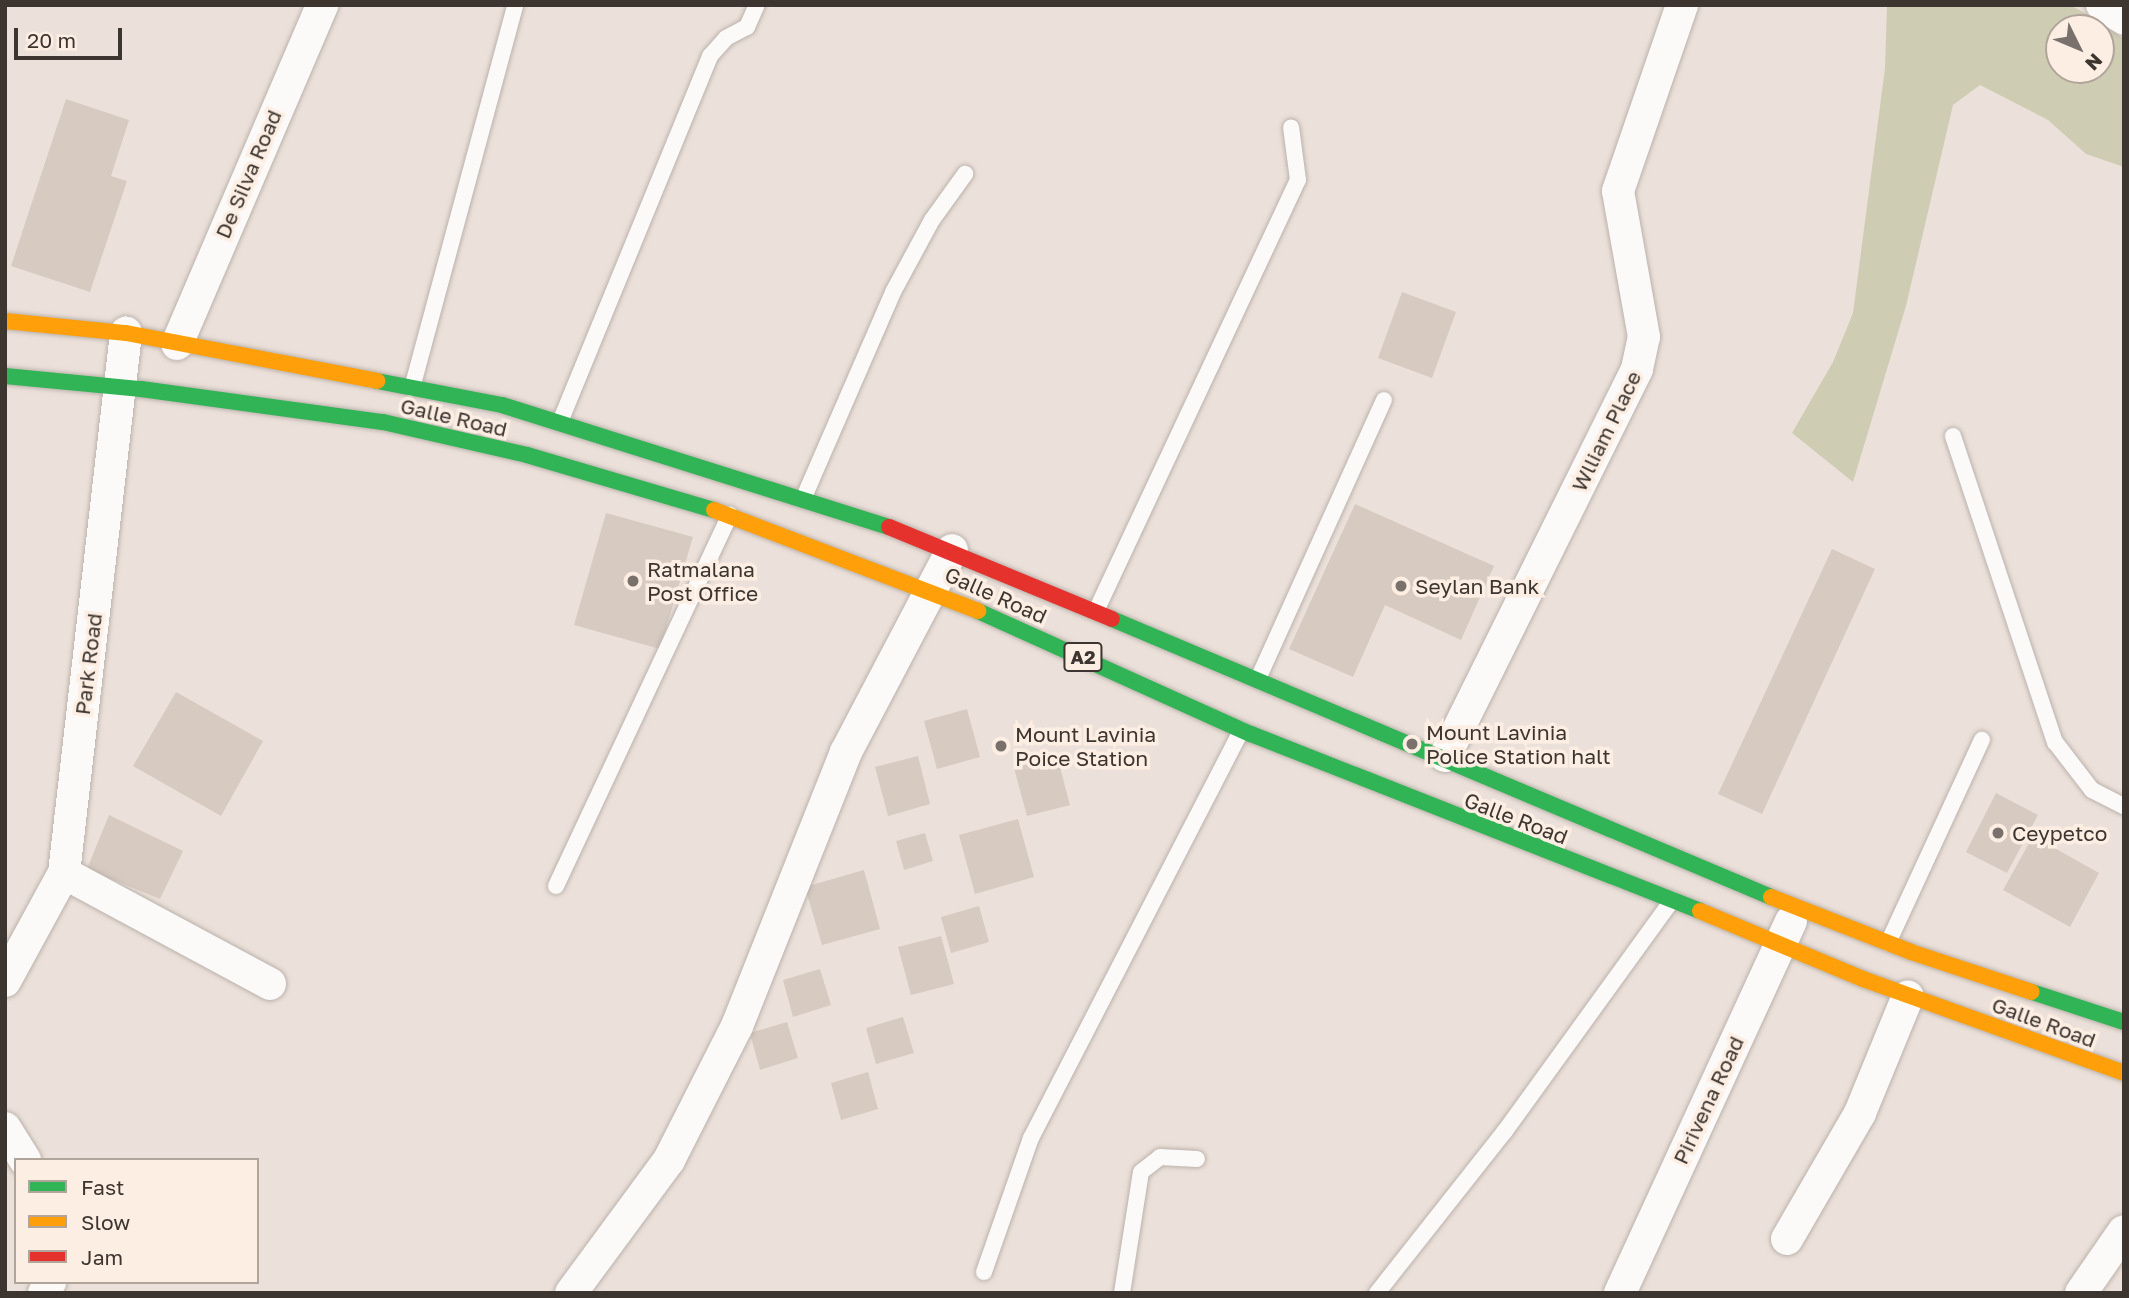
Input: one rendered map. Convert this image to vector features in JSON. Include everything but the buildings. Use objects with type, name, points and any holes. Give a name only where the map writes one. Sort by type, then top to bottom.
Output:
[{"type":"highway","name":"Galle Road","points":[[5,321],[125,333],[412,390],[502,405],[804,497],[952,550],[1445,756],[1797,908],[1888,943],[2124,1022]]},
{"type":"highway","name":"Galle Road","points":[[5,376],[121,387],[383,422],[527,455],[730,515],[931,589],[1242,730],[1908,996],[2124,1073]]},
{"type":"street","name":"De Silva Road","points":[[177,344],[322,5]]},
{"type":"street","name":"Wlliam Place","points":[[1445,756],[1637,369],[1644,337],[1618,191],[1682,5]]},
{"type":"street","points":[[2102,5],[2124,19]]},
{"type":"street","name":"Park Road","points":[[5,981],[64,873],[125,333]]},
{"type":"street","points":[[571,1293],[669,1160],[737,1026],[846,752],[952,550]]},
{"type":"street","points":[[64,873],[270,984]]},
{"type":"street","name":"Pirivena Road","points":[[1620,1293],[1797,908]]},
{"type":"street","points":[[1787,1239],[1860,1113],[1908,996]]},
{"type":"street","points":[[5,1128],[24,1158]]},
{"type":"street","points":[[2081,1293],[2124,1231]]},
{"type":"lane","points":[[412,390],[515,5]]},
{"type":"lane","points":[[560,422],[710,56],[726,38],[747,27],[757,5]]},
{"type":"lane","points":[[1096,611],[1298,180],[1291,127]]},
{"type":"lane","points":[[804,497],[893,292],[932,220],[965,174]]},
{"type":"lane","points":[[1258,680],[1384,400]]},
{"type":"lane","points":[[1953,436],[2054,742],[2092,790],[2124,806]]},
{"type":"lane","points":[[556,886],[730,515]]},
{"type":"lane","points":[[984,1272],[1031,1138],[1242,730]]},
{"type":"lane","points":[[1888,943],[1982,740]]},
{"type":"lane","points":[[1377,1293],[1505,1131],[1672,900]]},
{"type":"lane","points":[[1122,1293],[1141,1172],[1160,1157],[1197,1159]]},
{"type":"shaded area","points":[[1887,5],[2070,5],[2087,14],[2045,14],[2045,84],[2115,84],[2115,32],[2124,39],[2124,167],[2086,154],[2048,120],[1980,85],[1953,105],[1906,306],[1853,482],[1792,433],[1833,362],[1853,313],[1885,68]]},
{"type":"traffic: fast","points":[[5,376],[141,389],[383,422],[527,455],[714,510]]},
{"type":"traffic: fast","points":[[377,381],[502,405],[889,527]]},
{"type":"traffic: fast","points":[[978,611],[1251,734],[1700,911]]},
{"type":"traffic: fast","points":[[1112,619],[1771,897]]},
{"type":"traffic: fast","points":[[2032,992],[2124,1022]]},
{"type":"traffic: slow","points":[[5,321],[126,333],[377,381]]},
{"type":"traffic: slow","points":[[714,510],[978,611]]},
{"type":"traffic: slow","points":[[1771,897],[1911,952],[2032,992]]},
{"type":"traffic: slow","points":[[1700,911],[1863,979],[2124,1073]]},
{"type":"traffic: jam","points":[[889,527],[1112,619]]},
{"type":"place","name":"Ratmalana Post Office","points":[[633,581]]},
{"type":"place","name":"Seylan Bank","points":[[1401,586]]},
{"type":"place","name":"Mount Lavinia Police Station halt","points":[[1412,744]]},
{"type":"place","name":"Mount Lavinia Poice Station","points":[[1001,746]]},
{"type":"place","name":"Ceypetco","points":[[1998,833]]}]
